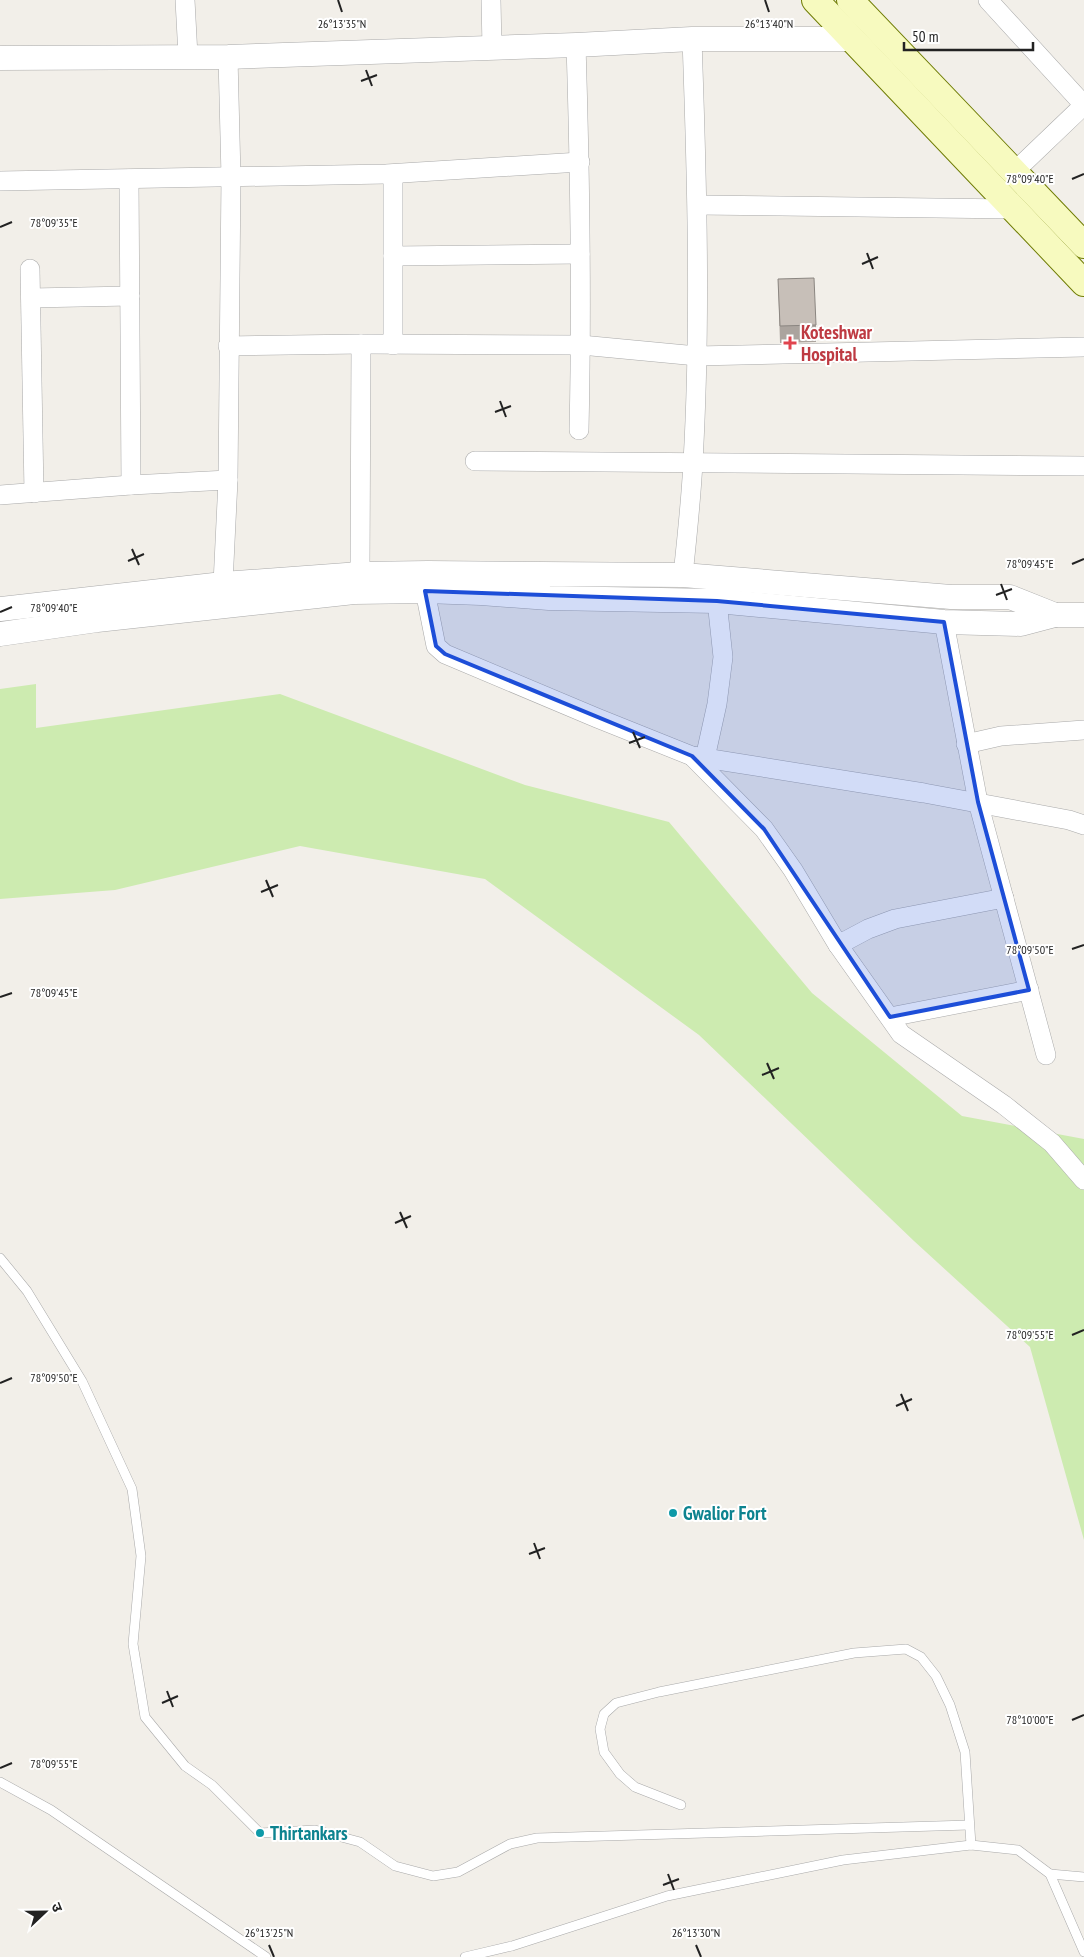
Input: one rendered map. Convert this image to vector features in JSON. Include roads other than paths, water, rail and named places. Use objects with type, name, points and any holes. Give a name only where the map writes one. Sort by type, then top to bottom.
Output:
[{"type":"main road","points":[[815,0],[1084,283]]},
{"type":"main road","points":[[853,1],[1084,245]]},
{"type":"street","points":[[185,0],[188,56]]},
{"type":"street","points":[[491,0],[492,48]]},
{"type":"street","points":[[988,0],[1084,105],[1014,172]]},
{"type":"street","points":[[0,58],[228,56],[576,45],[692,39],[850,38]]},
{"type":"street","points":[[683,575],[693,463],[697,356],[698,205],[692,39]]},
{"type":"street","points":[[576,45],[580,162],[581,345],[579,430]]},
{"type":"street","points":[[223,584],[228,480],[231,177],[228,56]]},
{"type":"street","points":[[0,181],[393,174],[580,162]]},
{"type":"street","points":[[393,174],[393,345]]},
{"type":"street","points":[[129,179],[131,485]]},
{"type":"street","points":[[698,205],[1012,209]]},
{"type":"street","points":[[393,256],[580,254]]},
{"type":"street","points":[[30,269],[34,493]]},
{"type":"street","points":[[31,298],[130,296]]},
{"type":"street","points":[[228,346],[361,344],[581,345],[697,356],[1084,347]]},
{"type":"street","points":[[360,574],[361,344]]},
{"type":"street","points":[[475,461],[1084,466]]},
{"type":"street","points":[[0,495],[228,480]]},
{"type":"street","points":[[0,609],[223,584],[360,574],[428,573],[683,575],[952,597],[1010,597],[1055,615]]},
{"type":"street","points":[[0,634],[97,620],[354,592],[425,591],[549,598],[717,601],[944,622],[1021,624],[1055,615],[1084,615]]},
{"type":"street","points":[[425,591],[436,646],[444,654],[597,718],[698,757],[978,802],[1069,820],[1084,825]]},
{"type":"street","points":[[698,757],[717,704],[723,657],[717,601]]},
{"type":"street","points":[[944,622],[978,802],[1046,1055]]},
{"type":"street","points":[[966,744],[1001,736],[1084,730]]},
{"type":"street","points":[[698,757],[764,829],[793,870],[838,945],[901,1034],[1004,1105],[1052,1143],[1084,1180]]},
{"type":"street","points":[[838,945],[868,929],[895,919],[1004,898]]},
{"type":"street","points":[[890,1017],[1029,990]]},
{"type":"lane","points":[[0,1258],[27,1291],[82,1381],[132,1489],[141,1556],[133,1644],[145,1717],[185,1766],[212,1786],[260,1833],[315,1830],[360,1842],[395,1866],[433,1876],[458,1872],[510,1844],[537,1838],[969,1825]]},
{"type":"lane","points":[[681,1804],[635,1787],[620,1774],[604,1752],[600,1729],[604,1714],[616,1703],[854,1653],[906,1650],[921,1657],[926,1663],[936,1676],[950,1705],[965,1752],[971,1845]]},
{"type":"lane","points":[[0,1782],[51,1810],[266,1957]]},
{"type":"lane","points":[[465,1957],[512,1946],[667,1896],[843,1860],[971,1845],[1018,1850],[1050,1874],[1084,1952]]},
{"type":"lane","points":[[1050,1874],[1084,1877]]},
{"type":"place","name":"Koteshwar Hospital","points":[[790,343]]},
{"type":"place","name":"Gwalior Fort","points":[[673,1513]]},
{"type":"place","name":"Thirtankars","points":[[260,1833]]}]
